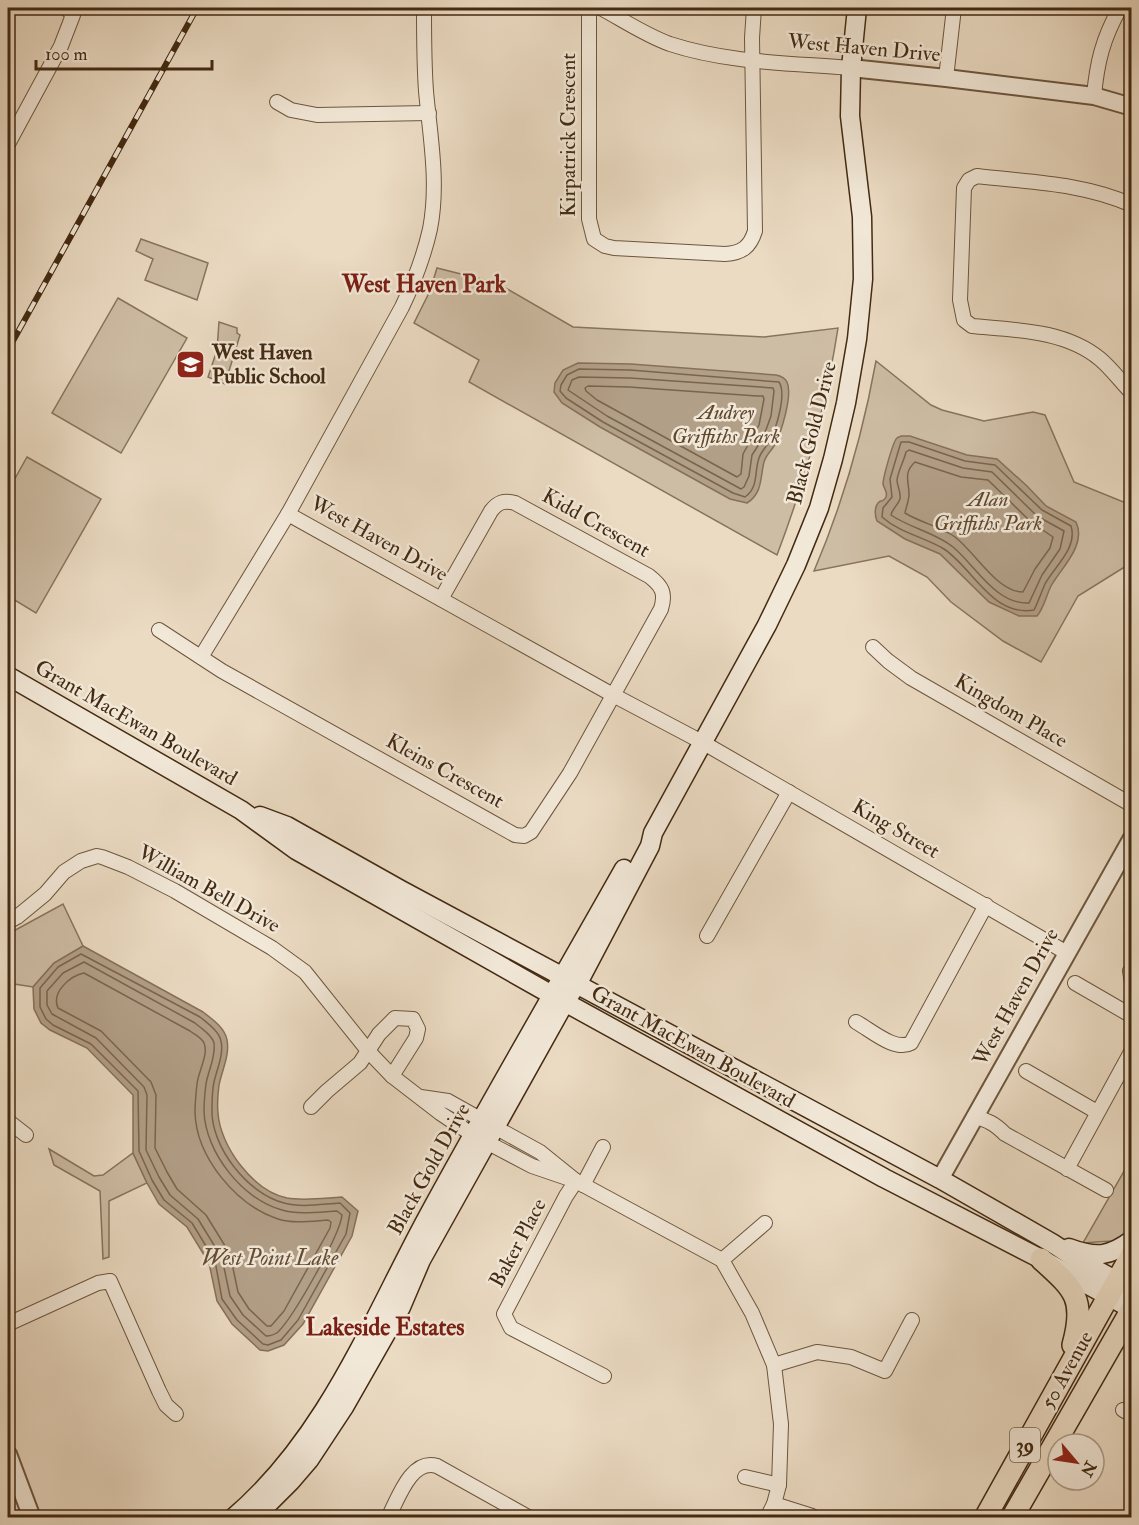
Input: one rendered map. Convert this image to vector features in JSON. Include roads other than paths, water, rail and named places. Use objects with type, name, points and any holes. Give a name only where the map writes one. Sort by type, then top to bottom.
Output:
[{"type":"main road","name":"Black Gold Drive","points":[[233,1518],[282,1468],[320,1418],[350,1367],[426,1221],[484,1131],[559,999],[636,848],[653,833],[767,625],[796,565],[819,508],[842,422],[857,339],[863,279],[862,217],[850,116],[850,68],[857,8]]},
{"type":"main road","name":"Grant MacEwan Boulevard","points":[[8,676],[242,810],[296,850],[559,999],[884,1178],[1046,1251],[1119,1289],[1131,1309]]},
{"type":"main road","name":"Grant MacEwan Boulevard","points":[[242,810],[287,826],[401,890],[940,1179],[1046,1251]]},
{"type":"main road","name":"Black Gold Drive","points":[[254,1518],[291,1481],[329,1432],[401,1307],[421,1260],[484,1131]]},
{"type":"main road","points":[[1046,1251],[1106,1255],[1122,1248],[1131,1240]]},
{"type":"main road","points":[[1046,1251],[1073,1292],[1078,1309],[1077,1329],[1066,1372]]},
{"type":"main road","name":"50 Avenue","points":[[985,1518],[1066,1372],[1119,1289],[1131,1254]]},
{"type":"main road","name":"50 Avenue","points":[[1012,1518],[1131,1309]]},
{"type":"street","points":[[8,144],[61,46],[73,15],[66,8]]},
{"type":"street","name":"West Haven Drive","points":[[424,8],[424,59],[433,159],[433,192],[430,226],[419,267],[402,307],[288,514],[702,742]]},
{"type":"street","name":"Kirpatrick Crescent","points":[[589,8],[589,225],[594,239],[605,246],[725,254],[744,250],[755,231],[752,38],[754,8]]},
{"type":"street","name":"West Haven Drive","points":[[601,8],[647,34],[712,56],[946,78],[1094,96],[1131,106]]},
{"type":"street","points":[[946,78],[954,8]]},
{"type":"street","points":[[1094,96],[1096,65],[1110,24],[1120,8]]},
{"type":"street","points":[[277,102],[291,110],[317,115],[429,113]]},
{"type":"street","points":[[1131,205],[1115,198],[1076,188],[977,176],[969,180],[964,188],[960,300],[964,320],[972,326],[1036,333],[1073,342],[1102,361],[1131,393]]},
{"type":"street","name":"Kidd Crescent","points":[[441,599],[495,505],[507,501],[515,503],[639,571],[659,585],[664,599],[613,695]]},
{"type":"street","points":[[201,657],[288,514]]},
{"type":"street","name":"Kleins Crescent","points":[[159,630],[201,657],[515,835],[524,836],[531,832],[570,773],[613,695]]},
{"type":"street","name":"Kingdom Place","points":[[873,647],[911,678],[1131,805]]},
{"type":"street","name":"King Street","points":[[702,742],[1067,953]]},
{"type":"street","points":[[707,936],[789,792]]},
{"type":"street","name":"West Haven Drive","points":[[940,1179],[1131,838]]},
{"type":"street","name":"William Bell Drive","points":[[8,922],[45,894],[64,872],[81,861],[97,856],[128,867],[175,891],[277,951],[305,972],[369,1052],[392,1076],[422,1097],[448,1101],[484,1131],[540,1152],[580,1183],[722,1260]]},
{"type":"street","points":[[856,1022],[897,1046],[911,1043],[986,905]]},
{"type":"street","points":[[1131,968],[1131,983]]},
{"type":"street","points":[[1075,983],[1131,1016]]},
{"type":"street","points":[[311,1107],[360,1063],[379,1034],[395,1018],[413,1019],[417,1026],[416,1038],[392,1076]]},
{"type":"street","points":[[1067,1169],[1131,1050]]},
{"type":"street","points":[[1026,1071],[1097,1112]]},
{"type":"street","points":[[974,1117],[984,1128],[1005,1134],[1106,1190]]},
{"type":"street","points":[[8,1121],[26,1135]]},
{"type":"street","points":[[580,1183],[603,1147]]},
{"type":"street","name":"Baker Place","points":[[580,1183],[566,1196],[504,1314],[511,1328],[604,1376]]},
{"type":"street","points":[[765,1223],[722,1260],[752,1313],[774,1365],[781,1424],[779,1485],[767,1518]]},
{"type":"street","points":[[8,1324],[98,1283],[110,1281],[159,1391],[166,1405],[176,1414]]},
{"type":"street","points":[[774,1365],[817,1352],[851,1357],[885,1371],[912,1320]]},
{"type":"street","points":[[8,1454],[32,1518]]},
{"type":"street","points":[[388,1518],[407,1481],[422,1466],[429,1463],[530,1518]]},
{"type":"street","points":[[745,1477],[779,1485]]},
{"type":"street","points":[[774,1504],[812,1516]]},
{"type":"water","points":[[578,363],[631,364],[776,375],[784,378],[787,382],[788,396],[783,424],[765,460],[756,494],[747,503],[730,499],[600,427],[562,403],[554,392],[555,383],[563,370]]},
{"type":"water","points":[[901,436],[910,436],[967,455],[997,459],[1046,506],[1076,522],[1078,539],[1076,548],[1051,586],[1037,616],[1019,616],[989,602],[940,554],[905,539],[877,521],[876,507],[886,495],[883,484],[888,460],[895,441]]},
{"type":"water","name":"West Point Lake","points":[[83,946],[203,1012],[221,1028],[228,1046],[218,1091],[220,1126],[232,1153],[251,1177],[274,1194],[287,1198],[308,1199],[342,1197],[358,1211],[352,1236],[303,1324],[284,1345],[268,1351],[260,1350],[232,1324],[217,1301],[209,1263],[187,1227],[159,1204],[133,1153],[133,1095],[87,1048],[50,1030],[41,1023],[34,1009],[33,987],[54,963]]},
{"type":"railway","points":[[8,350],[197,8]]},
{"type":"place","name":"West Haven Public School","points":[[191,364]]},
{"type":"district","name":"West Haven Park","points":[[424,284]]},
{"type":"district","name":"Lakeside Estates","points":[[385,1327]]},
{"type":"park label","name":"Audrey Griffiths Park","points":[[726,424]]},
{"type":"park label","name":"Alan Griffiths Park","points":[[988,511]]}]
